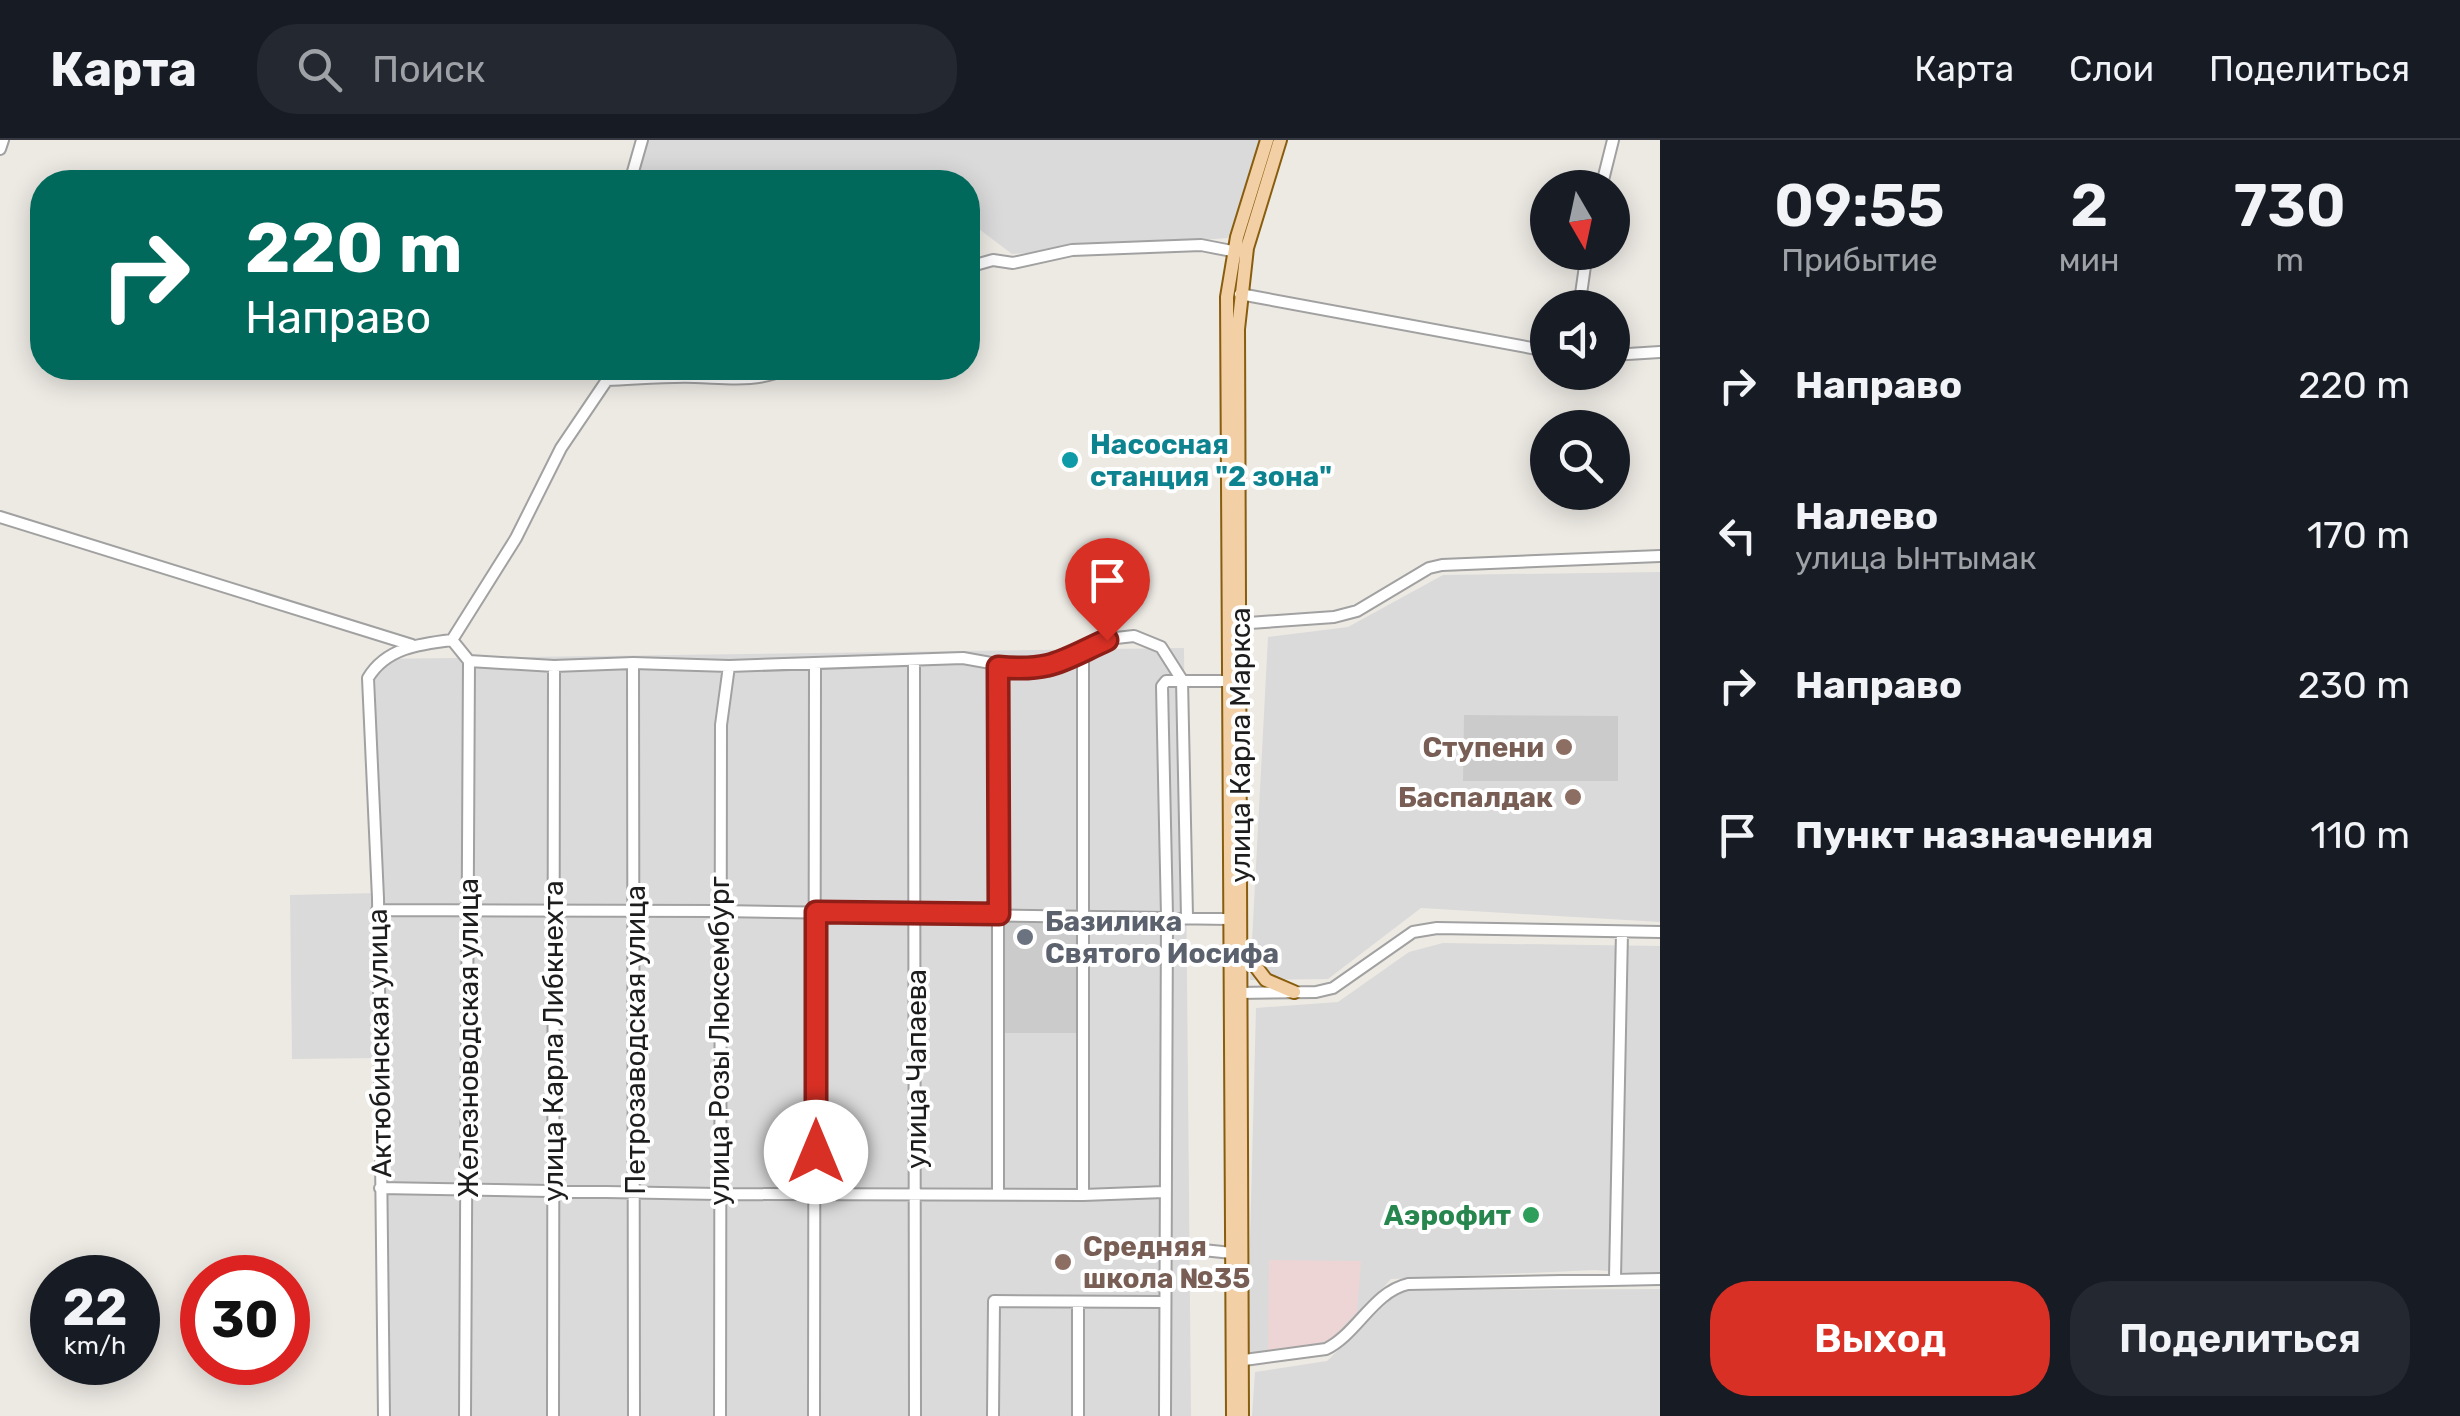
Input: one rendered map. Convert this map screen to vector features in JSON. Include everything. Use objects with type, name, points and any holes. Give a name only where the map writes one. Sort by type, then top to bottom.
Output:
[{"type":"main road","name":"улица Карла Маркса","points":[[1242,1416],[1232,1253],[1236,993],[1242,946],[1227,297],[1267,140]]},
{"type":"main road","name":"улица Карла Маркса","points":[[1232,1416],[1238,1361],[1236,993],[1230,919],[1228,681],[1233,624],[1240,253],[1280,140]]},
{"type":"main road","points":[[1242,946],[1266,980],[1294,992]]},
{"type":"street","points":[[0,149],[3,140]]},
{"type":"street","points":[[633,170],[642,140]]},
{"type":"street","points":[[1605,170],[1614,140]]},
{"type":"street","points":[[980,264],[1013,262],[1072,250],[1201,245],[1240,253]]},
{"type":"street","points":[[1240,294],[1530,347]]},
{"type":"street","points":[[1630,354],[1660,352]]},
{"type":"street","points":[[452,640],[516,538],[561,448],[604,380]]},
{"type":"street","points":[[0,517],[413,645],[452,640]]},
{"type":"street","points":[[1233,624],[1334,618],[1357,612],[1429,568],[1442,565],[1660,556]]},
{"type":"street","points":[[452,640],[469,661],[554,666],[815,666],[963,658],[998,667],[1041,668],[1107,640],[1134,636],[1161,646],[1182,680],[1187,917]]},
{"type":"street","name":"Актюбинская улица","points":[[384,1416],[377,910],[368,678],[378,662],[413,645]]},
{"type":"street","points":[[1083,650],[1083,1195]]},
{"type":"street","name":"Железноводская улица","points":[[466,1416],[469,661]]},
{"type":"street","name":"улица Чапаева","points":[[914,662],[915,1416]]},
{"type":"street","name":"Петрозаводская улица","points":[[633,663],[634,1416]]},
{"type":"street","name":"улица Карла Либкнехта","points":[[553,1416],[554,666]]},
{"type":"street","name":"улица Розы Люксембург","points":[[720,1416],[721,725],[729,666]]},
{"type":"street","points":[[814,1416],[815,666]]},
{"type":"street","points":[[998,667],[998,1194]]},
{"type":"street","points":[[1165,1416],[1168,916],[1162,686],[1166,681],[1228,681]]},
{"type":"street","points":[[377,910],[1230,919]]},
{"type":"street","points":[[1236,993],[1332,988],[1413,932],[1437,928],[1660,932]]},
{"type":"street","points":[[1615,1278],[1622,932]]},
{"type":"street","points":[[380,1188],[718,1194],[1164,1192]]},
{"type":"street","points":[[1164,1246],[1232,1253]]},
{"type":"street","points":[[1238,1361],[1326,1349],[1338,1343],[1380,1300],[1400,1286],[1438,1281],[1660,1279]]},
{"type":"street","points":[[994,1416],[994,1301],[1165,1302]]},
{"type":"street","points":[[1078,1302],[1078,1416]]},
{"type":"shaded area","points":[[648,140],[1261,140],[1228,238],[1012,254],[980,230],[980,170],[639,170]]},
{"type":"shaded area","points":[[1660,572],[1660,922],[1421,908],[1328,979],[1250,980],[1268,637],[1348,627],[1443,575]]},
{"type":"shaded area","points":[[1184,648],[1191,1416],[382,1416],[377,1058],[292,1059],[290,895],[378,893],[375,659]]},
{"type":"shaded area","points":[[1464,715],[1618,716],[1618,781],[1463,781]]},
{"type":"shaded area","points":[[1005,921],[1077,921],[1077,1033],[1004,1033]]},
{"type":"shaded area","points":[[1443,943],[1660,946],[1660,1275],[1595,1270],[1391,1279],[1334,1342],[1247,1357],[1256,1008],[1338,1002],[1409,952]]},
{"type":"shaded area","points":[[1269,1260],[1361,1261],[1357,1312],[1329,1341],[1268,1352]]},
{"type":"shaded area","points":[[1660,1289],[1660,1416],[1252,1416],[1255,1372],[1327,1361],[1392,1298],[1406,1290]]},
{"type":"place","name":"Насосная станция \"2 зона\"","points":[[1070,460]]},
{"type":"place","name":"Ступени","points":[[1564,747]]},
{"type":"place","name":"Баспалдак","points":[[1573,797]]},
{"type":"place","name":"Базилика Святого Иосифа","points":[[1025,937]]},
{"type":"place","name":"Аэрофит","points":[[1531,1215]]},
{"type":"place","name":"Средняя школа №35","points":[[1063,1262]]},
{"type":"route","points":[[816,1152],[816,912],[999,914],[998,667],[1030,670],[1051,666],[1107,640]]}]
